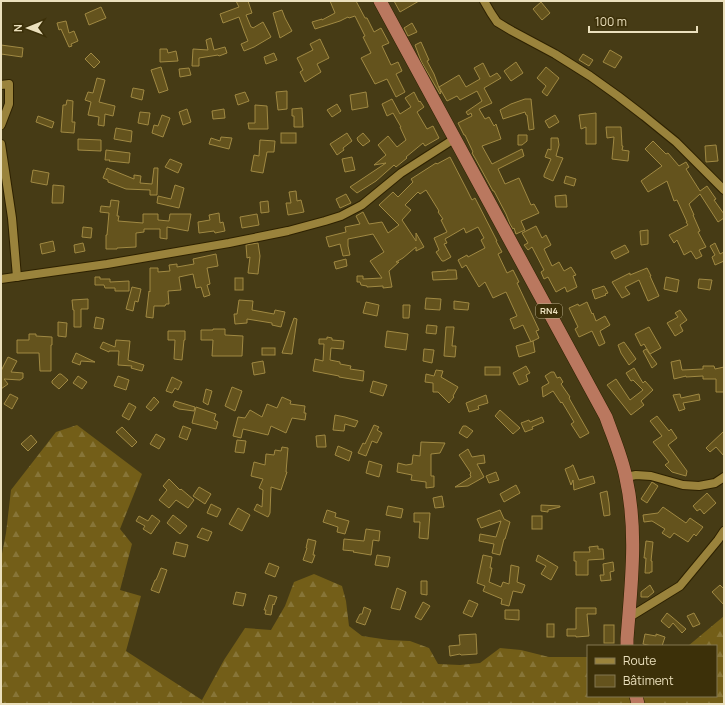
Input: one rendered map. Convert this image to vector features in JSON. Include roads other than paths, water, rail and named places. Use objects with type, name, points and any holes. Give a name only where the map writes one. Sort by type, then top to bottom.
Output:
[{"type":"highway","name":"RN4","points":[[380,1],[606,417],[618,448],[626,477],[632,524],[632,578],[627,645]]},
{"type":"street","points":[[484,1],[497,22],[555,54],[590,76],[644,116],[676,142],[724,190]]},
{"type":"street","points":[[1,85],[9,84],[9,104],[1,125]]},
{"type":"street","points":[[1,279],[107,264],[229,243],[325,221],[341,216],[362,205],[401,173],[454,139]]},
{"type":"street","points":[[1,144],[12,218],[17,277]]},
{"type":"street","points":[[626,477],[636,475],[651,476],[683,485],[699,486],[715,483],[724,478]]},
{"type":"street","points":[[628,618],[680,586],[724,532]]}]
